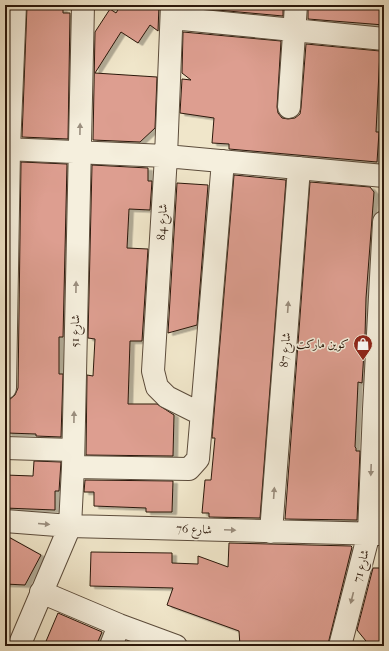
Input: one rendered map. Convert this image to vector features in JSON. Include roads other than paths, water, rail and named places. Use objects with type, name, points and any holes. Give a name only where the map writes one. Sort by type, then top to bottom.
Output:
[{"type":"street","points":[[6,388],[7,149],[15,5]]},
{"type":"street","name":"شارع 51","points":[[19,646],[70,526],[73,458],[83,5]]},
{"type":"street","points":[[289,106],[296,5]]},
{"type":"street","points":[[172,12],[294,30],[384,39]]},
{"type":"street","name":"شارع 84","points":[[172,12],[166,156],[153,371],[158,387],[167,397],[202,414]]},
{"type":"street","points":[[7,149],[166,156],[384,176]]},
{"type":"street","points":[[5,448],[73,458],[190,469],[198,459],[223,161]]},
{"type":"street","name":"شارع 87","points":[[271,532],[299,168]]},
{"type":"street","name":"شارع 71","points":[[340,646],[377,533],[384,222]]},
{"type":"street","name":"شارع 76","points":[[5,521],[70,526],[271,532],[377,533]]},
{"type":"street","points":[[41,592],[119,625],[176,646]]},
{"type":"street","points":[[111,646],[119,625]]},
{"type":"place","name":"كوين ماركت","points":[[363,361]]}]
